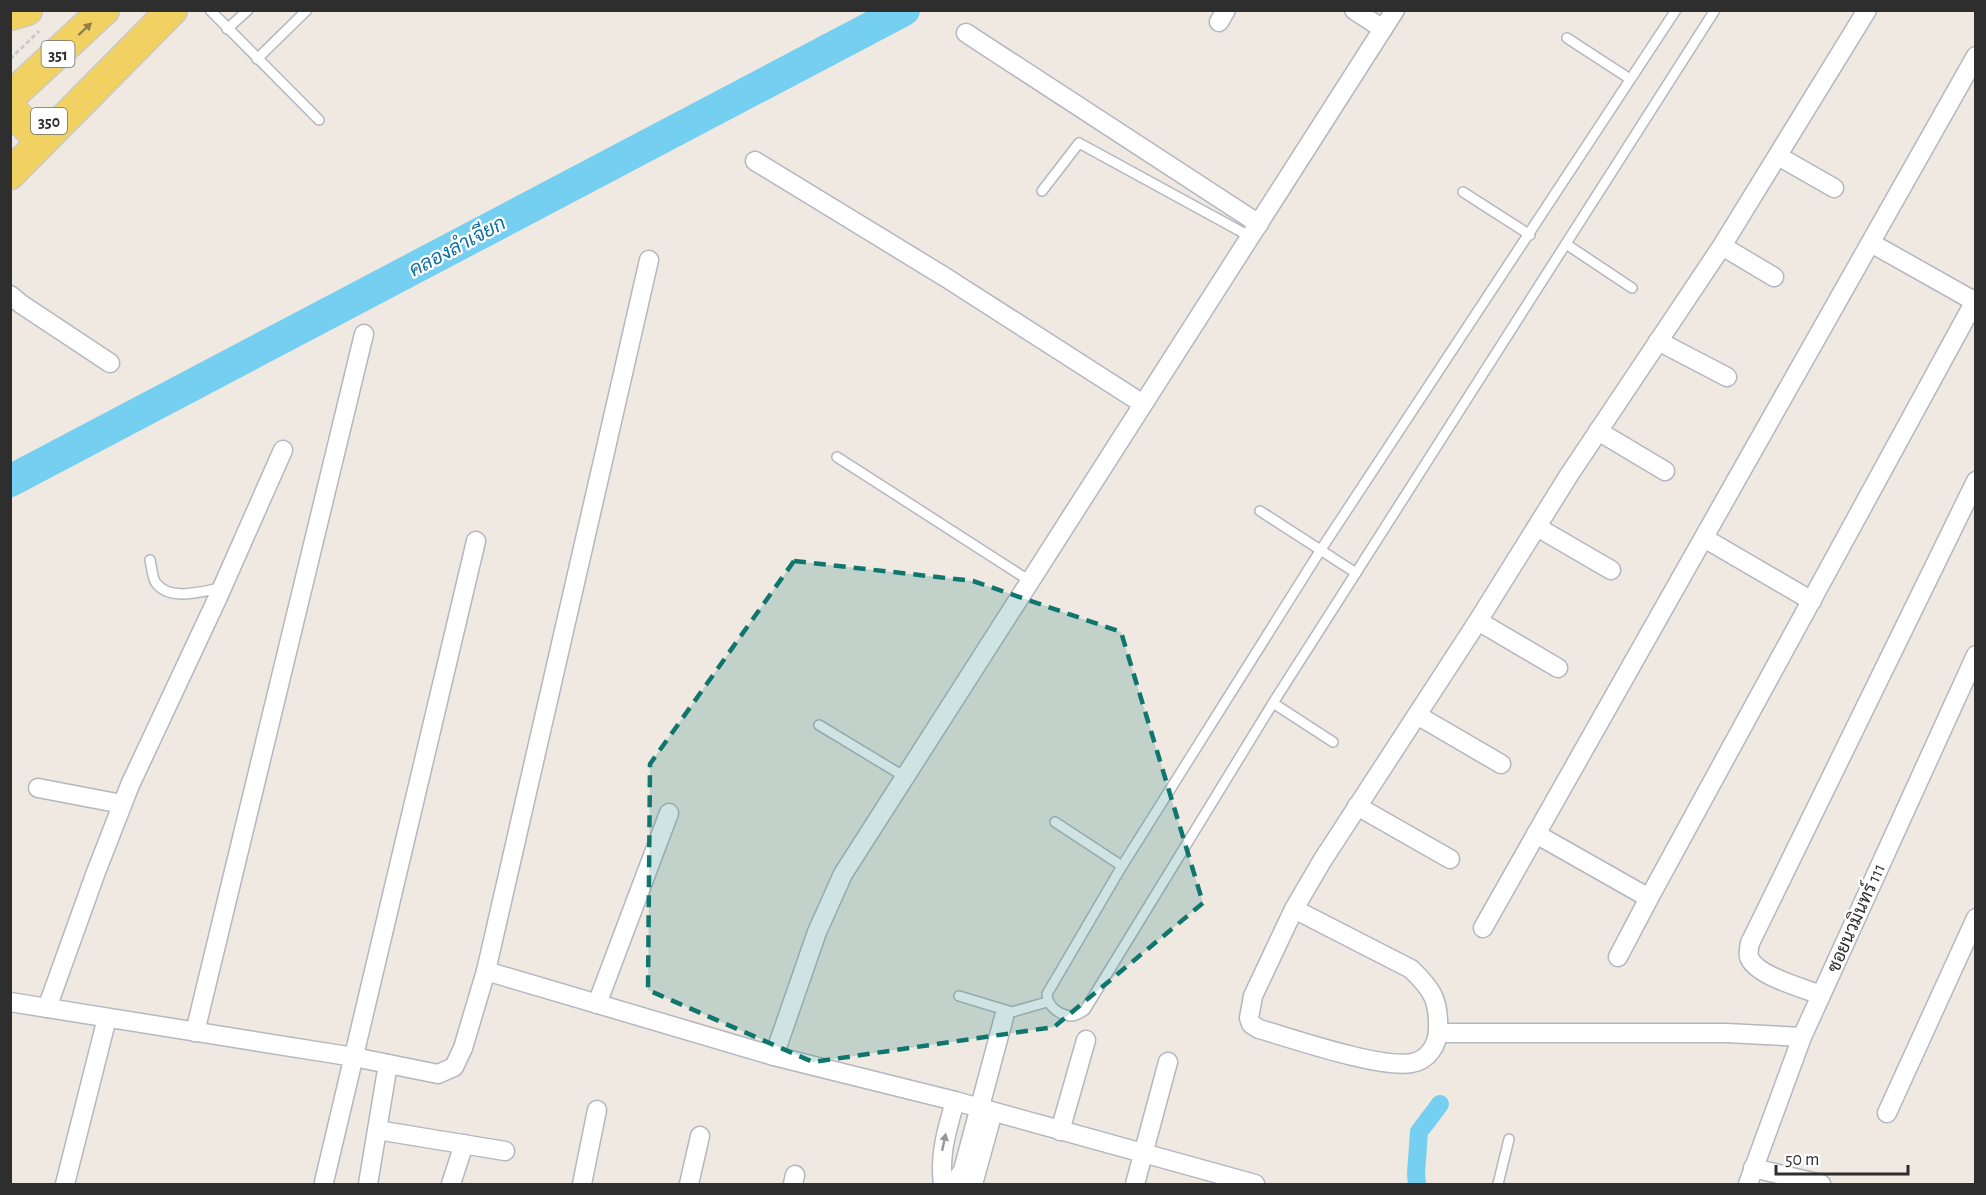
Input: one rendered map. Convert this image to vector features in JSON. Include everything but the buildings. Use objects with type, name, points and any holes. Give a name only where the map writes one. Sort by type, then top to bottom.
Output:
[{"type":"main road","name":"351","points":[[10,97],[104,10]]},
{"type":"main road","points":[[10,174],[172,10]]},
{"type":"main road","points":[[10,15],[37,17]]},
{"type":"main road","name":"350","points":[[10,158],[57,114],[92,92]]},
{"type":"main road","points":[[10,108],[34,135]]},
{"type":"street","points":[[1354,10],[1383,29]]},
{"type":"street","points":[[774,1056],[818,932],[843,874],[1395,10]]},
{"type":"street","points":[[1294,909],[1411,969],[1425,983],[1434,995],[1438,1012],[1438,1033],[1428,1055],[1411,1063],[1396,1063],[1350,1054],[1259,1029],[1251,1024],[1249,1018],[1252,996],[1294,909],[1356,806],[1478,621],[1598,431],[1722,246],[1867,10]]},
{"type":"street","points":[[966,33],[1255,231]]},
{"type":"street","points":[[1483,927],[1976,56]]},
{"type":"street","points":[[1778,156],[1834,188]]},
{"type":"street","points":[[755,160],[945,277],[1143,404]]},
{"type":"street","points":[[1618,957],[1975,300],[1871,243]]},
{"type":"street","points":[[1722,246],[1774,277]]},
{"type":"street","points":[[10,1002],[354,1057],[438,1074],[454,1067],[463,1048],[486,971],[649,260]]},
{"type":"street","points":[[10,295],[110,363]]},
{"type":"street","points":[[195,1032],[364,334]]},
{"type":"street","points":[[1658,340],[1727,377]]},
{"type":"street","points":[[1598,431],[1665,471]]},
{"type":"street","points":[[47,1008],[122,804],[283,450]]},
{"type":"street","points":[[1821,995],[1764,972],[1754,965],[1748,955],[1750,943],[1976,482]]},
{"type":"street","points":[[1537,527],[1611,570]]},
{"type":"street","points":[[1704,538],[1812,601]]},
{"type":"street","points":[[324,1182],[476,541]]},
{"type":"street","points":[[1478,621],[1558,668]]},
{"type":"street","name":"ซอยนวมินทร์ 111","points":[[1750,1176],[1802,1037],[1976,656]]},
{"type":"street","points":[[1417,715],[1501,764]]},
{"type":"street","points":[[38,788],[122,804]]},
{"type":"street","points":[[1356,806],[1450,859]]},
{"type":"street","points":[[597,1004],[669,813]]},
{"type":"street","points":[[1536,834],[1649,898]]},
{"type":"street","points":[[1887,1113],[1976,918]]},
{"type":"street","points":[[486,971],[774,1056],[955,1101],[1143,1155],[1218,1180],[1255,1185]]},
{"type":"street","points":[[973,1185],[1004,1017]]},
{"type":"street","points":[[65,1185],[107,1018]]},
{"type":"street","points":[[1438,1033],[1726,1033],[1802,1037]]},
{"type":"street","points":[[1060,1131],[1086,1040]]},
{"type":"street","points":[[1135,1185],[1168,1062]]},
{"type":"street","points":[[368,1185],[388,1064]]},
{"type":"street","points":[[943,1185],[940,1165],[955,1101]]},
{"type":"street","points":[[582,1185],[597,1110]]},
{"type":"street","points":[[954,1185],[963,1170],[986,1110]]},
{"type":"street","points":[[377,1130],[505,1151]]},
{"type":"street","points":[[689,1185],[700,1136]]},
{"type":"street","points":[[451,1185],[464,1144]]},
{"type":"street","points":[[1750,1176],[1821,1185]]},
{"type":"lane","points":[[210,10],[319,120]]},
{"type":"lane","points":[[227,29],[248,10]]},
{"type":"lane","points":[[257,59],[307,10]]},
{"type":"lane","points":[[1047,1002],[1047,994],[1122,866],[1320,551],[1676,10]]},
{"type":"lane","points":[[1047,1002],[1062,1014],[1070,1016],[1085,1010],[1273,703],[1715,10]]},
{"type":"lane","points":[[1567,38],[1630,79]]},
{"type":"lane","points":[[1042,191],[1079,143],[1255,231]]},
{"type":"lane","points":[[1463,192],[1530,235]]},
{"type":"lane","points":[[1566,244],[1632,288]]},
{"type":"lane","points":[[837,458],[1030,581]]},
{"type":"lane","points":[[1260,511],[1356,573]]},
{"type":"lane","points":[[150,560],[154,582],[164,591],[183,594],[222,588]]},
{"type":"lane","points":[[1273,703],[1334,742]]},
{"type":"lane","points":[[819,725],[905,777]]},
{"type":"lane","points":[[1055,822],[1122,866]]},
{"type":"lane","points":[[959,996],[1012,1011],[1047,1002]]},
{"type":"lane","points":[[1497,1185],[1509,1139]]},
{"type":"path","points":[[10,59],[37,17]]},
{"type":"highlighted area","points":[[794,561],[973,581],[1121,632],[1203,903],[1054,1027],[813,1062],[648,990],[650,764]]},
{"type":"waterway","name":"คลองลำเจียก","points":[[10,481],[904,10]]},
{"type":"waterway","points":[[1417,1184],[1419,1132],[1440,1104]]}]
